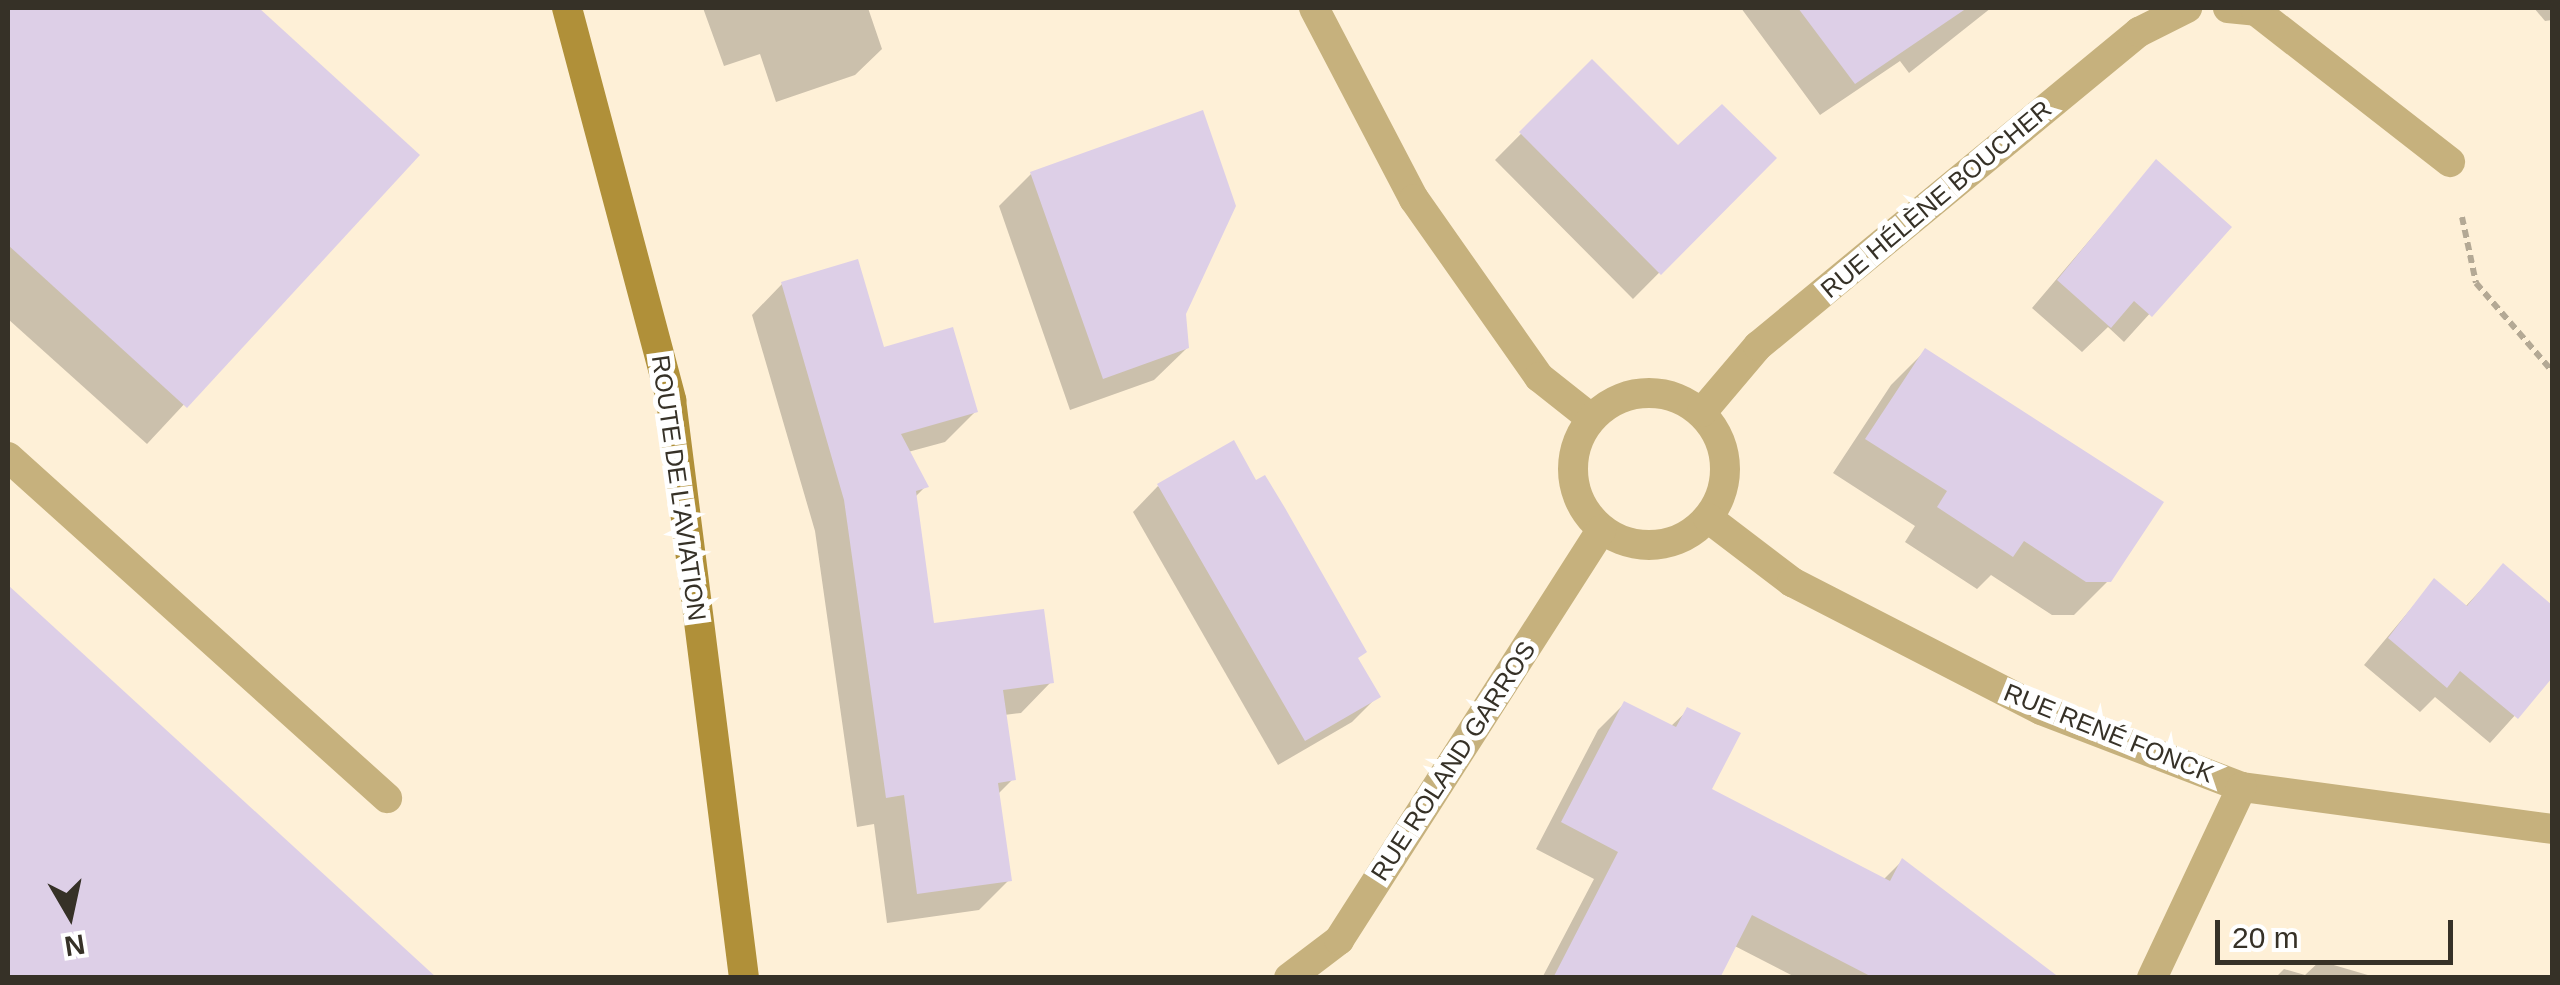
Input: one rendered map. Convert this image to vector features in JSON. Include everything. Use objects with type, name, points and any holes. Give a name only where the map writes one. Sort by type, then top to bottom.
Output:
[{"type":"street","name":"ROUTE DE L'AVIATION","points":[[567,8],[671,400],[744,978]]},
{"type":"street","points":[[1314,8],[1414,199],[1540,377],[1590,418]]},
{"type":"street","name":"RUE HÉLÈNE BOUCHER","points":[[1702,412],[1758,346],[2139,32],[2187,8]]},
{"type":"street","points":[[2228,8],[2256,11],[2450,162]]},
{"type":"street","points":[[1645,392],[1676,396],[1702,412],[1719,436],[1726,463],[1723,493],[1708,518],[1677,540],[1638,545],[1601,530],[1574,489],[1575,451],[1590,418],[1615,400],[1645,392]]},
{"type":"street","points":[[8,457],[387,798]]},
{"type":"street","name":"RUE RENÉ FONCK","points":[[1708,518],[1792,582],[2041,710],[2242,787],[2552,829]]},
{"type":"street","name":"RUE ROLAND GARROS","points":[[1289,978],[1339,940],[1601,530]]},
{"type":"street","points":[[2152,978],[2242,787]]},
{"type":"path","points":[[2450,162],[2476,283],[2552,371]]},
{"type":"building","points":[[8,8],[259,8],[420,155],[187,408],[8,245]]},
{"type":"building","points":[[1798,8],[1967,8],[1855,84]]},
{"type":"building","points":[[1592,59],[1678,145],[1722,104],[1777,158],[1661,275],[1519,132]]},
{"type":"building","points":[[1203,110],[1236,206],[1186,314],[1189,348],[1103,379],[1030,172]]},
{"type":"building","points":[[2156,159],[2232,227],[2152,317],[2134,301],[2111,328],[2057,280]]},
{"type":"building","points":[[858,259],[884,347],[953,327],[978,412],[901,434],[929,487],[916,491],[934,623],[1044,609],[1054,683],[1003,690],[1016,780],[998,783],[1012,881],[917,894],[904,795],[886,798],[844,500],[781,282]]},
{"type":"building","points":[[1925,348],[2164,502],[2111,582],[2086,582],[2024,541],[2013,557],[1937,507],[1947,491],[1865,439]]},
{"type":"building","points":[[1234,440],[1256,480],[1265,475],[1285,508],[1367,652],[1358,658],[1381,697],[1305,741],[1157,484]]},
{"type":"building","points":[[2503,563],[2552,605],[2552,678],[2518,719],[2460,671],[2447,688],[2388,638],[2434,578],[2467,606]]},
{"type":"building","points":[[8,585],[437,978],[8,978]]},
{"type":"building","points":[[1624,701],[1676,727],[1687,707],[1741,733],[1712,789],[1890,881],[1902,858],[2060,978],[1874,978],[1752,915],[1720,978],[1553,978],[1618,852],[1561,822]]}]
